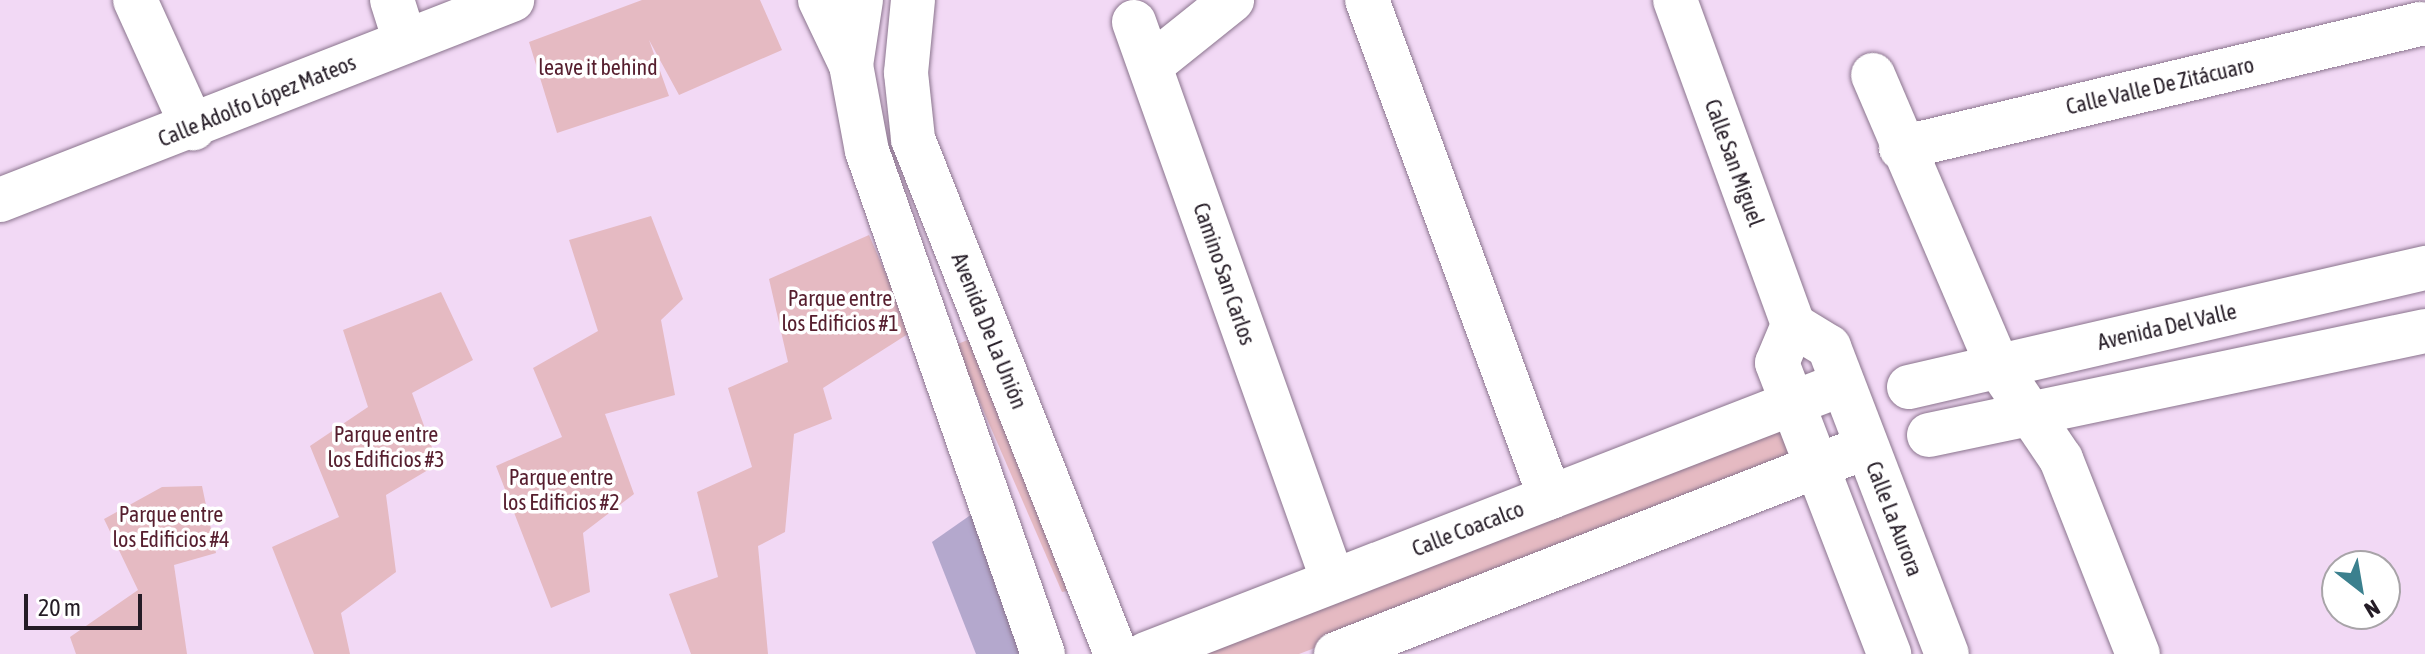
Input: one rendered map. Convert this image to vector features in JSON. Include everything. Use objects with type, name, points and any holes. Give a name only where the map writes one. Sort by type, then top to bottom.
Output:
[{"type":"street","points":[[135,0],[193,128]]},
{"type":"street","points":[[392,0],[405,41]]},
{"type":"street","name":"Calle Adolfo López Mateos","points":[[0,200],[193,128],[512,0]]},
{"type":"street","points":[[820,0],[851,65],[867,151],[1043,654]]},
{"type":"street","points":[[851,65],[861,0]]},
{"type":"street","name":"Avenida De La Unión","points":[[913,0],[906,73],[913,139],[1116,654]]},
{"type":"street","points":[[1151,65],[1232,0]]},
{"type":"street","points":[[1367,0],[1550,497]]},
{"type":"street","name":"Calle San Miguel","points":[[1675,0],[1793,325]]},
{"type":"street","name":"Camino San Carlos","points":[[1134,22],[1333,581]]},
{"type":"street","name":"Calle Valle De Zitácuaro","points":[[1901,148],[2420,25]]},
{"type":"street","points":[[1873,75],[1901,148],[1998,366],[2061,459],[2138,654]]},
{"type":"street","name":"Avenida Del Valle","points":[[1909,387],[2425,268]]},
{"type":"street","points":[[1842,384],[1829,347],[1793,325],[1777,363],[1790,404],[1889,654]]},
{"type":"street","points":[[1929,435],[2425,331]]},
{"type":"street","name":"Calle Coacalco","points":[[1146,654],[1842,384]]},
{"type":"street","name":"Calle La Aurora","points":[[1842,384],[1947,654]]},
{"type":"street","points":[[1336,654],[1866,447]]},
{"type":"green space","name":"leave it behind","points":[[642,0],[760,0],[782,50],[679,95],[649,40],[669,96],[557,133],[529,42]]},
{"type":"green space","name":"Parque entre los Edificios #2","points":[[651,216],[683,299],[661,320],[675,395],[605,414],[634,494],[583,533],[590,592],[551,608],[496,466],[562,437],[533,368],[598,331],[569,240]]},
{"type":"green space","name":"Parque entre los Edificios #1","points":[[869,235],[911,332],[823,388],[832,419],[794,434],[785,532],[758,546],[768,654],[691,654],[669,594],[718,577],[697,492],[752,467],[728,388],[788,362],[769,279]]},
{"type":"green space","name":"Parque entre los Edificios #3","points":[[441,292],[473,360],[412,393],[438,464],[386,495],[396,572],[341,613],[350,654],[314,654],[272,547],[339,517],[310,446],[368,407],[343,330]]},
{"type":"green space","points":[[983,334],[1088,587],[1062,592],[955,345]]},
{"type":"green space","points":[[1783,427],[1806,461],[1299,654],[1199,654]]},
{"type":"green space","name":"Parque entre los Edificios #4","points":[[202,486],[216,553],[174,565],[187,654],[76,654],[70,637],[138,590],[104,519],[162,487]]},
{"type":"building","points":[[982,507],[1037,654],[976,654],[932,542]]}]
